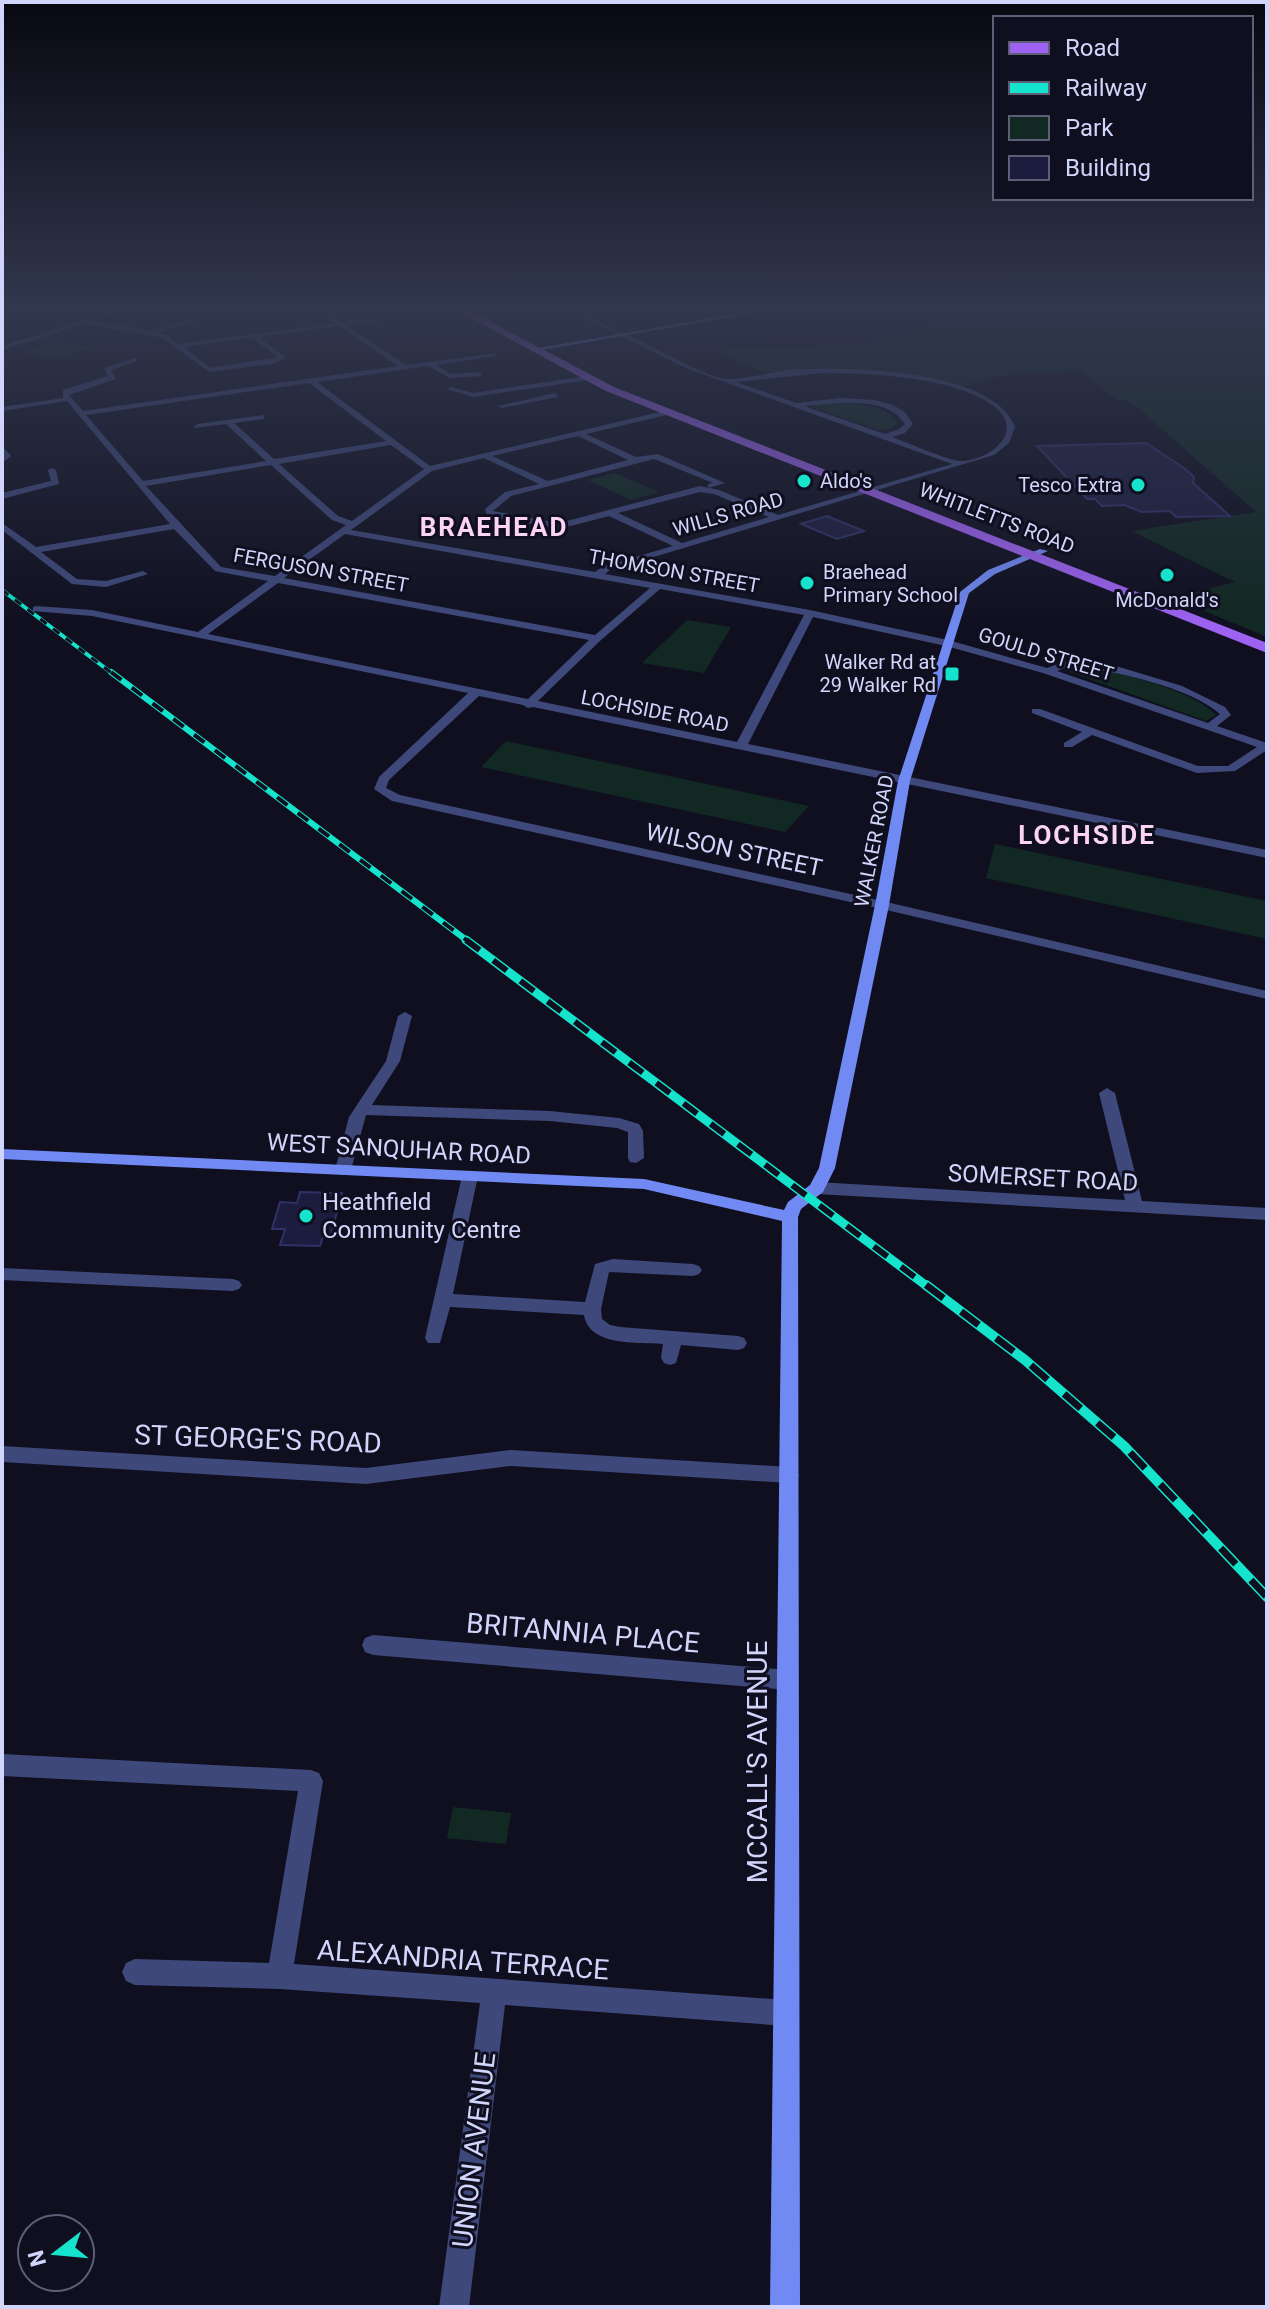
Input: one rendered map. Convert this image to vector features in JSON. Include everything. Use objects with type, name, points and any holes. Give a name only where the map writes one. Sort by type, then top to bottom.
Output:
[{"type":"main road","name":"WHITLETTS ROAD","points":[[670,413],[878,490]]},
{"type":"main road","name":"WHITLETTS ROAD","points":[[681,413],[1039,552],[1267,645]]},
{"type":"street","points":[[81,414],[90,413]]},
{"type":"street","points":[[354,413],[429,469]]},
{"type":"street","points":[[200,635],[429,469],[665,413]]},
{"type":"street","points":[[817,413],[960,464]]},
{"type":"street","points":[[885,437],[902,431],[909,424],[901,413]]},
{"type":"street","name":"WILLS ROAD","points":[[596,576],[607,568],[878,490],[996,451],[1009,438],[1012,424],[1005,413]]},
{"type":"street","name":"FERGUSON STREET","points":[[81,414],[176,526],[218,569],[597,638]]},
{"type":"street","points":[[197,426],[261,417]]},
{"type":"street","points":[[228,422],[335,518],[353,524]]},
{"type":"street","points":[[578,433],[635,460]]},
{"type":"street","points":[[141,484],[394,442]]},
{"type":"street","points":[[2,448],[7,456],[2,461]]},
{"type":"street","points":[[485,456],[547,484]]},
{"type":"street","points":[[655,456],[721,483],[559,526],[497,517],[488,511],[508,494],[635,460],[655,456]]},
{"type":"street","points":[[2,496],[56,482],[52,470]]},
{"type":"street","points":[[706,489],[778,518]]},
{"type":"street","points":[[610,513],[681,546]]},
{"type":"street","points":[[2,526],[75,582],[106,584],[143,574]]},
{"type":"street","points":[[36,550],[176,526]]},
{"type":"street","name":"THOMSON STREET","points":[[344,531],[810,613]]},
{"type":"street","name":"WALKER ROAD","points":[[817,1188],[827,1168],[882,905],[904,781],[965,592],[978,578],[1039,552]]},
{"type":"street","points":[[528,705],[597,638],[657,587]]},
{"type":"street","name":"LOCHSIDE ROAD","points":[[36,609],[92,613],[528,705],[1267,854]]},
{"type":"street","points":[[741,746],[810,613]]},
{"type":"street","name":"GOULD STREET","points":[[810,613],[948,643],[1047,671],[1266,746]]},
{"type":"street","points":[[1047,671],[1072,662],[1147,677],[1221,709],[1226,715],[1209,727]]},
{"type":"street","name":"WILSON STREET","points":[[475,693],[383,779],[380,789],[396,798],[882,905],[1267,995]]},
{"type":"street","points":[[1036,711],[1207,771],[1231,769],[1266,746]]},
{"type":"street","points":[[1068,745],[1089,732]]},
{"type":"street","points":[[343,1170],[361,1110],[393,1061],[405,1016]]},
{"type":"street","points":[[1107,1093],[1135,1206]]},
{"type":"street","points":[[361,1110],[619,1123],[635,1129],[636,1158]]},
{"type":"street","name":"WEST SANQUHAR ROAD","points":[[2,1154],[644,1184],[792,1211]]},
{"type":"street","points":[[434,1338],[470,1176]]},
{"type":"street","points":[[792,1211],[817,1188]]},
{"type":"street","name":"SOMERSET ROAD","points":[[817,1188],[1267,1214]]},
{"type":"street","name":"MCCALL'S AVENUE","points":[[785,2307],[792,1211]]},
{"type":"street","points":[[693,1270],[647,1258],[601,1268],[592,1309],[594,1322],[605,1331],[738,1343]]},
{"type":"street","points":[[2,1274],[233,1285]]},
{"type":"street","points":[[443,1300],[592,1309]]},
{"type":"street","points":[[670,1358],[673,1338]]},
{"type":"street","name":"ST GEORGE'S ROAD","points":[[2,1454],[366,1476],[511,1458],[789,1475]]},
{"type":"street","name":"BRITANNIA PLACE","points":[[373,1645],[788,1680]]},
{"type":"street","points":[[2,1765],[311,1781],[280,1976]]},
{"type":"street","name":"ALEXANDRIA TERRACE","points":[[135,1972],[280,1976],[786,2013]]},
{"type":"street","name":"UNION AVENUE","points":[[454,2307],[494,1993]]},
{"type":"green space","points":[[828,413],[887,413],[897,423],[887,430],[878,430]]},
{"type":"green space","points":[[1144,413],[1267,413],[1267,637],[1173,598],[1235,582],[1131,531],[1256,512]]},
{"type":"green space","points":[[615,473],[659,492],[631,500],[588,480]]},
{"type":"green space","points":[[687,620],[731,627],[704,673],[642,663]]},
{"type":"green space","points":[[1071,664],[1169,689],[1188,696],[1216,715],[1206,721],[1064,670]]},
{"type":"green space","points":[[506,741],[809,806],[785,832],[481,767]]},
{"type":"green space","points":[[995,844],[1267,901],[1267,939],[986,878]]},
{"type":"green space","points":[[453,1807],[511,1813],[506,1844],[447,1838]]},
{"type":"building","name":"Tesco Extra","points":[[1146,443],[1184,468],[1194,477],[1193,483],[1230,516],[1176,517],[1170,511],[1142,512],[1124,505],[1102,506],[1095,499],[1087,499],[1037,446]]},
{"type":"building","points":[[827,516],[864,531],[837,539],[801,524]]},
{"type":"building","name":"Heathfield Community Centre","points":[[300,1192],[342,1193],[330,1238],[323,1237],[320,1246],[280,1245],[285,1229],[272,1229],[280,1202],[297,1203]]},
{"type":"railway","points":[[2,590],[113,674]]},
{"type":"railway","points":[[111,672],[469,942]]},
{"type":"railway","points":[[466,940],[928,1287]]},
{"type":"railway","points":[[926,1285],[1025,1360],[1124,1446],[1267,1597]]},
{"type":"place","name":"Aldo's","points":[[804,481]]},
{"type":"place","name":"Tesco Extra","points":[[1138,485]]},
{"type":"place","name":"McDonald's","points":[[1167,575]]},
{"type":"place","name":"Braehead Primary School","points":[[807,583]]},
{"type":"place","name":"Walker Rd at 29 Walker Rd","points":[[952,674]]},
{"type":"place","name":"Heathfield Community Centre","points":[[306,1216]]},
{"type":"district","name":"BRAEHEAD","points":[[494,527]]},
{"type":"district","name":"LOCHSIDE","points":[[1087,835]]}]
